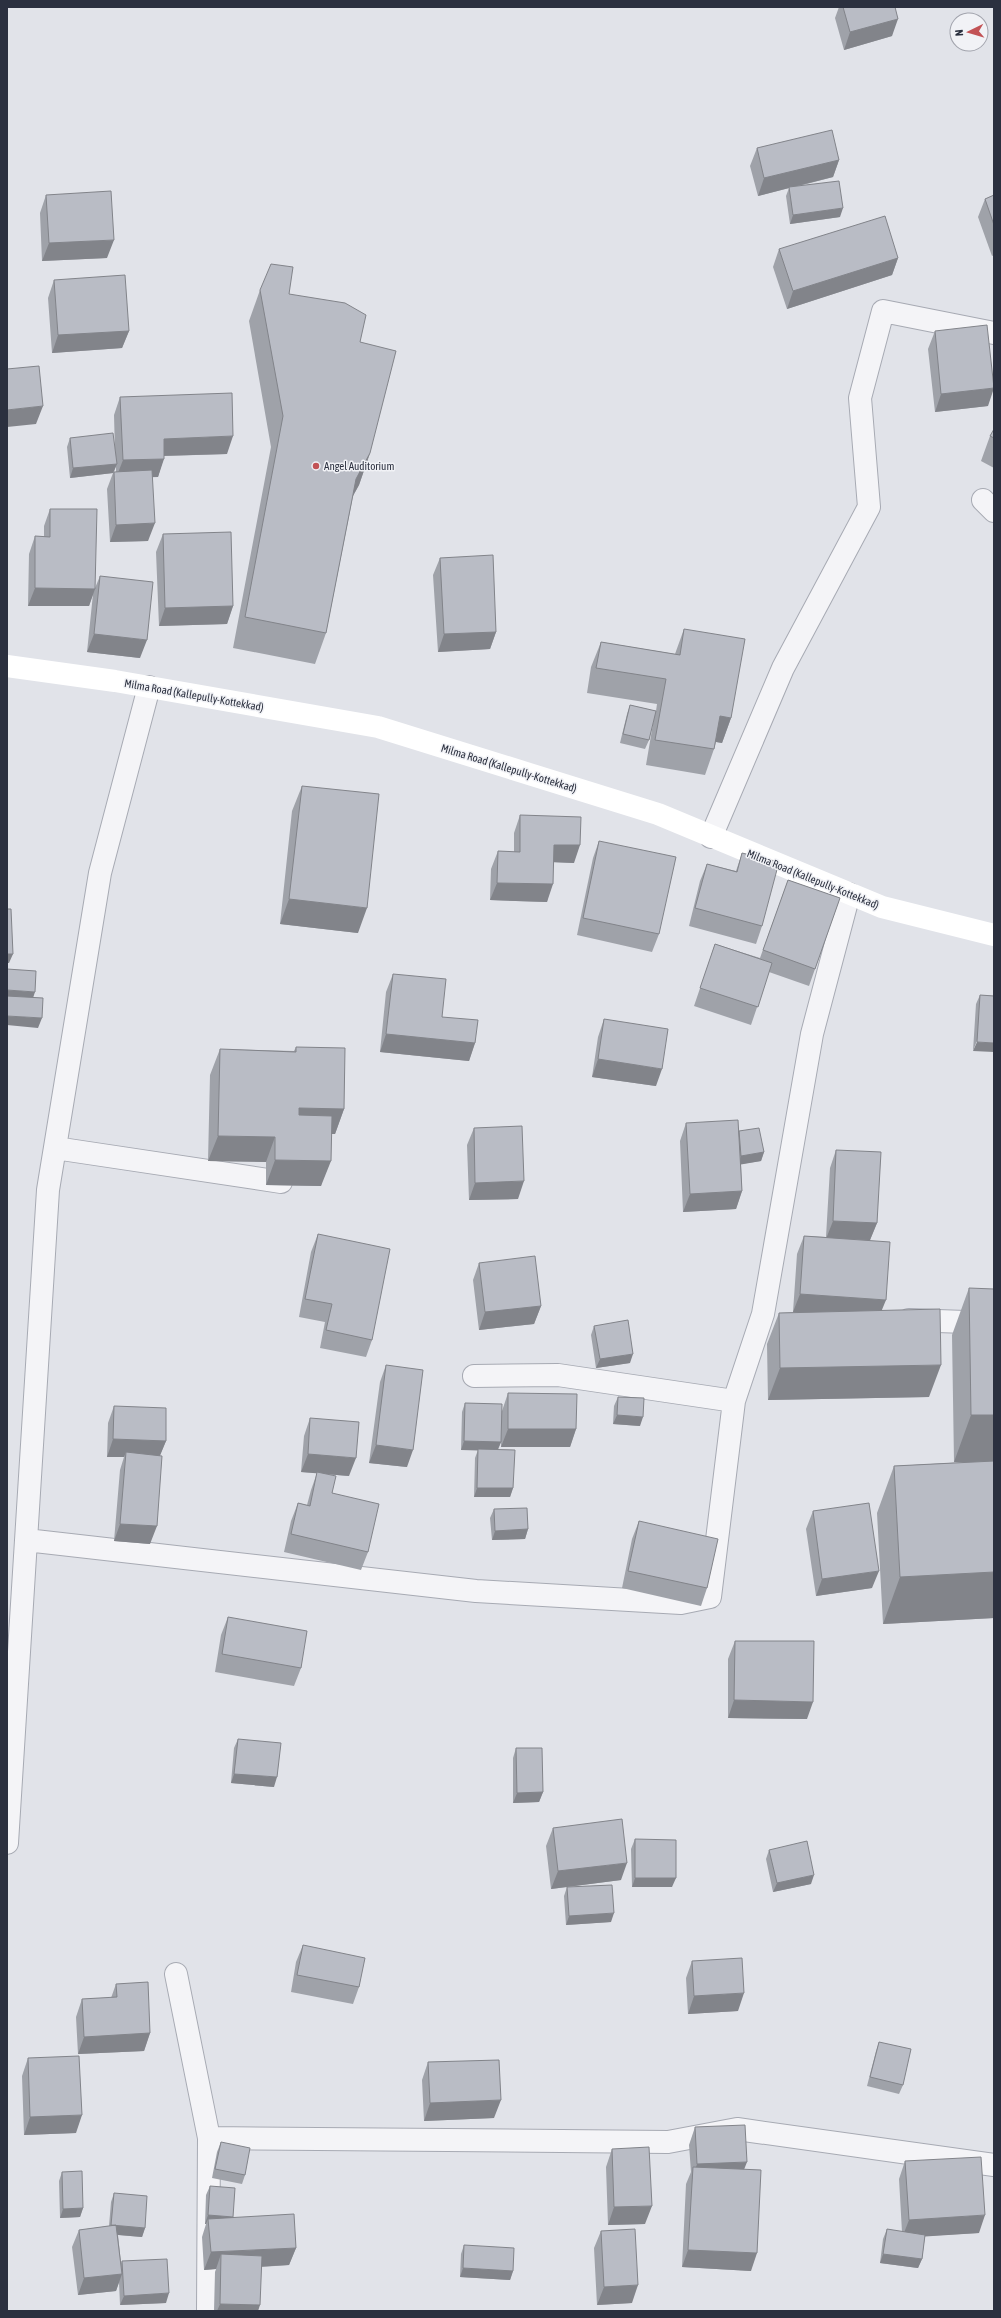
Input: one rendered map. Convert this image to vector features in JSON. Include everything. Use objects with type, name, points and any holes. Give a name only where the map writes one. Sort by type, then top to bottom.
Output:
[{"type":"main road","name":"Milma Road (Kallepully-Kottekkad)","points":[[7,666],[149,687],[378,727],[658,814],[882,907],[994,934]]},
{"type":"street","points":[[711,837],[783,668],[869,507],[860,398],[883,311],[994,333]]},
{"type":"street","points":[[7,1843],[48,1190],[100,873],[149,687]]},
{"type":"street","points":[[26,1540],[476,1591],[681,1603],[710,1598],[734,1401],[763,1314],[812,1034],[849,894]]},
{"type":"street","points":[[55,1148],[281,1182]]},
{"type":"street","points":[[763,1314],[787,1315]]},
{"type":"street","points":[[890,1319],[994,1323]]},
{"type":"street","points":[[474,1376],[558,1375],[734,1401]]},
{"type":"street","points":[[176,1974],[209,2138],[208,2311]]},
{"type":"street","points":[[209,2138],[668,2142],[737,2129],[994,2165]]},
{"type":"building","points":[[843,7],[895,7],[898,19],[850,32]]},
{"type":"building","points":[[832,130],[839,160],[764,178],[757,148]]},
{"type":"building","points":[[839,181],[843,208],[793,215],[789,187]]},
{"type":"building","points":[[111,191],[114,240],[49,243],[46,195]]},
{"type":"building","points":[[994,195],[994,225],[985,199]]},
{"type":"building","points":[[885,216],[898,258],[793,291],[779,249]]},
{"type":"building","name":"Angel Auditorium","points":[[271,264],[293,267],[289,294],[345,303],[366,315],[360,342],[396,351],[370,453],[356,479],[326,633],[245,617],[283,416],[260,290]]},
{"type":"building","points":[[125,275],[129,331],[58,335],[54,280]]},
{"type":"building","points":[[987,325],[994,388],[941,394],[935,331]]},
{"type":"building","points":[[39,366],[43,406],[7,410],[7,369]]},
{"type":"building","points":[[232,393],[233,436],[164,439],[164,459],[123,460],[120,397]]},
{"type":"building","points":[[994,429],[994,438],[990,436]]},
{"type":"building","points":[[113,433],[117,464],[73,468],[70,438]]},
{"type":"building","points":[[152,470],[155,523],[116,525],[114,472]]},
{"type":"building","points":[[50,509],[97,509],[95,589],[35,588],[35,536],[50,537]]},
{"type":"building","points":[[231,532],[233,606],[165,608],[163,534]]},
{"type":"building","points":[[493,555],[496,632],[444,634],[440,558]]},
{"type":"building","points":[[100,576],[153,582],[147,640],[94,634]]},
{"type":"building","points":[[684,629],[745,639],[731,718],[720,716],[714,749],[655,740],[666,679],[596,668],[601,642],[680,655]]},
{"type":"building","points":[[630,705],[656,711],[649,740],[623,734]]},
{"type":"building","points":[[302,786],[379,794],[367,908],[289,899]]},
{"type":"building","points":[[520,815],[581,817],[580,845],[554,845],[553,884],[497,883],[498,851],[520,852]]},
{"type":"building","points":[[599,841],[676,857],[659,934],[583,918]]},
{"type":"building","points":[[742,853],[779,862],[762,926],[695,908],[707,864],[737,872]]},
{"type":"building","points":[[788,880],[840,898],[815,969],[763,950]]},
{"type":"building","points":[[7,909],[11,909],[13,954],[7,954]]},
{"type":"building","points":[[715,944],[772,963],[758,1007],[700,988]]},
{"type":"building","points":[[7,969],[36,971],[35,992],[7,990]]},
{"type":"building","points":[[393,974],[446,979],[442,1017],[478,1020],[475,1043],[386,1034]]},
{"type":"building","points":[[980,995],[994,996],[994,1043],[977,1042]]},
{"type":"building","points":[[7,996],[43,998],[42,1018],[7,1016]]},
{"type":"building","points":[[604,1019],[668,1029],[662,1069],[598,1059]]},
{"type":"building","points":[[296,1047],[345,1048],[344,1109],[299,1108],[299,1115],[332,1116],[331,1161],[275,1160],[275,1137],[218,1136],[220,1049],[296,1052]]},
{"type":"building","points":[[738,1120],[742,1191],[690,1194],[686,1123]]},
{"type":"building","points":[[522,1126],[524,1181],[475,1183],[474,1128]]},
{"type":"building","points":[[759,1128],[764,1152],[741,1156],[739,1131]]},
{"type":"building","points":[[836,1150],[881,1152],[877,1223],[833,1221]]},
{"type":"building","points":[[318,1234],[390,1249],[372,1340],[326,1330],[332,1304],[305,1299]]},
{"type":"building","points":[[804,1236],[890,1242],[886,1300],[800,1294]]},
{"type":"building","points":[[535,1256],[541,1306],[485,1312],[479,1263]]},
{"type":"building","points":[[969,1288],[994,1289],[994,1415],[971,1415]]},
{"type":"building","points":[[940,1309],[941,1365],[780,1368],[779,1313]]},
{"type":"building","points":[[628,1320],[633,1354],[600,1359],[594,1326]]},
{"type":"building","points":[[386,1365],[423,1370],[413,1450],[376,1445]]},
{"type":"building","points":[[508,1393],[577,1394],[576,1429],[508,1429]]},
{"type":"building","points":[[618,1397],[644,1398],[643,1417],[617,1415]]},
{"type":"building","points":[[465,1403],[502,1404],[501,1442],[464,1441]]},
{"type":"building","points":[[114,1406],[166,1408],[166,1441],[113,1439]]},
{"type":"building","points":[[310,1418],[359,1422],[356,1458],[308,1454]]},
{"type":"building","points":[[478,1449],[515,1450],[513,1488],[477,1488]]},
{"type":"building","points":[[126,1452],[162,1456],[157,1526],[120,1524]]},
{"type":"building","points":[[994,1461],[994,1572],[900,1577],[894,1466]]},
{"type":"building","points":[[317,1472],[336,1476],[332,1493],[379,1504],[368,1552],[291,1534],[298,1503],[310,1506]]},
{"type":"building","points":[[869,1503],[879,1571],[822,1579],[813,1511]]},
{"type":"building","points":[[527,1508],[528,1529],[495,1531],[494,1509]]},
{"type":"building","points":[[639,1521],[718,1539],[707,1588],[628,1571]]},
{"type":"building","points":[[228,1617],[307,1631],[301,1668],[222,1654]]},
{"type":"building","points":[[735,1641],[814,1641],[813,1702],[734,1700]]},
{"type":"building","points":[[238,1739],[281,1743],[277,1777],[234,1774]]},
{"type":"building","points":[[516,1748],[542,1748],[543,1792],[517,1793]]},
{"type":"building","points":[[622,1819],[627,1863],[558,1871],[553,1828]]},
{"type":"building","points":[[635,1839],[676,1840],[676,1878],[635,1878]]},
{"type":"building","points":[[807,1841],[814,1875],[777,1883],[769,1850]]},
{"type":"building","points":[[612,1885],[614,1913],[569,1916],[567,1887]]},
{"type":"building","points":[[303,1945],[365,1958],[359,1987],[297,1975]]},
{"type":"building","points":[[742,1958],[744,1993],[694,1996],[692,1961]]},
{"type":"building","points":[[148,1982],[150,2033],[84,2037],[82,1999],[117,1997],[116,1984]]},
{"type":"building","points":[[879,2042],[911,2049],[903,2085],[870,2077]]},
{"type":"building","points":[[79,2056],[82,2115],[30,2117],[28,2058]]},
{"type":"building","points":[[499,2060],[501,2100],[430,2103],[428,2062]]},
{"type":"building","points":[[745,2125],[747,2162],[697,2164],[695,2127]]},
{"type":"building","points":[[221,2142],[250,2148],[245,2175],[215,2169]]},
{"type":"building","points":[[649,2147],[652,2206],[614,2207],[612,2149]]},
{"type":"building","points":[[981,2157],[985,2215],[909,2220],[905,2161]]},
{"type":"building","points":[[693,2167],[761,2170],[757,2253],[688,2250]]},
{"type":"building","points":[[82,2171],[83,2208],[63,2209],[62,2172]]},
{"type":"building","points":[[210,2186],[235,2188],[233,2217],[208,2215]]},
{"type":"building","points":[[114,2193],[147,2196],[145,2228],[111,2225]]},
{"type":"building","points":[[294,2214],[296,2248],[211,2252],[208,2219]]},
{"type":"building","points":[[116,2225],[122,2274],[84,2278],[79,2230]]},
{"type":"building","points":[[635,2229],[638,2285],[604,2287],[601,2231]]},
{"type":"building","points":[[887,2229],[925,2235],[922,2259],[883,2254]]},
{"type":"building","points":[[464,2245],[514,2248],[513,2271],[463,2268]]},
{"type":"building","points":[[221,2254],[262,2256],[260,2305],[220,2304]]},
{"type":"building","points":[[167,2259],[169,2293],[124,2296],[122,2261]]},
{"type":"place","name":"Angel Auditorium","points":[[316,466]]}]
